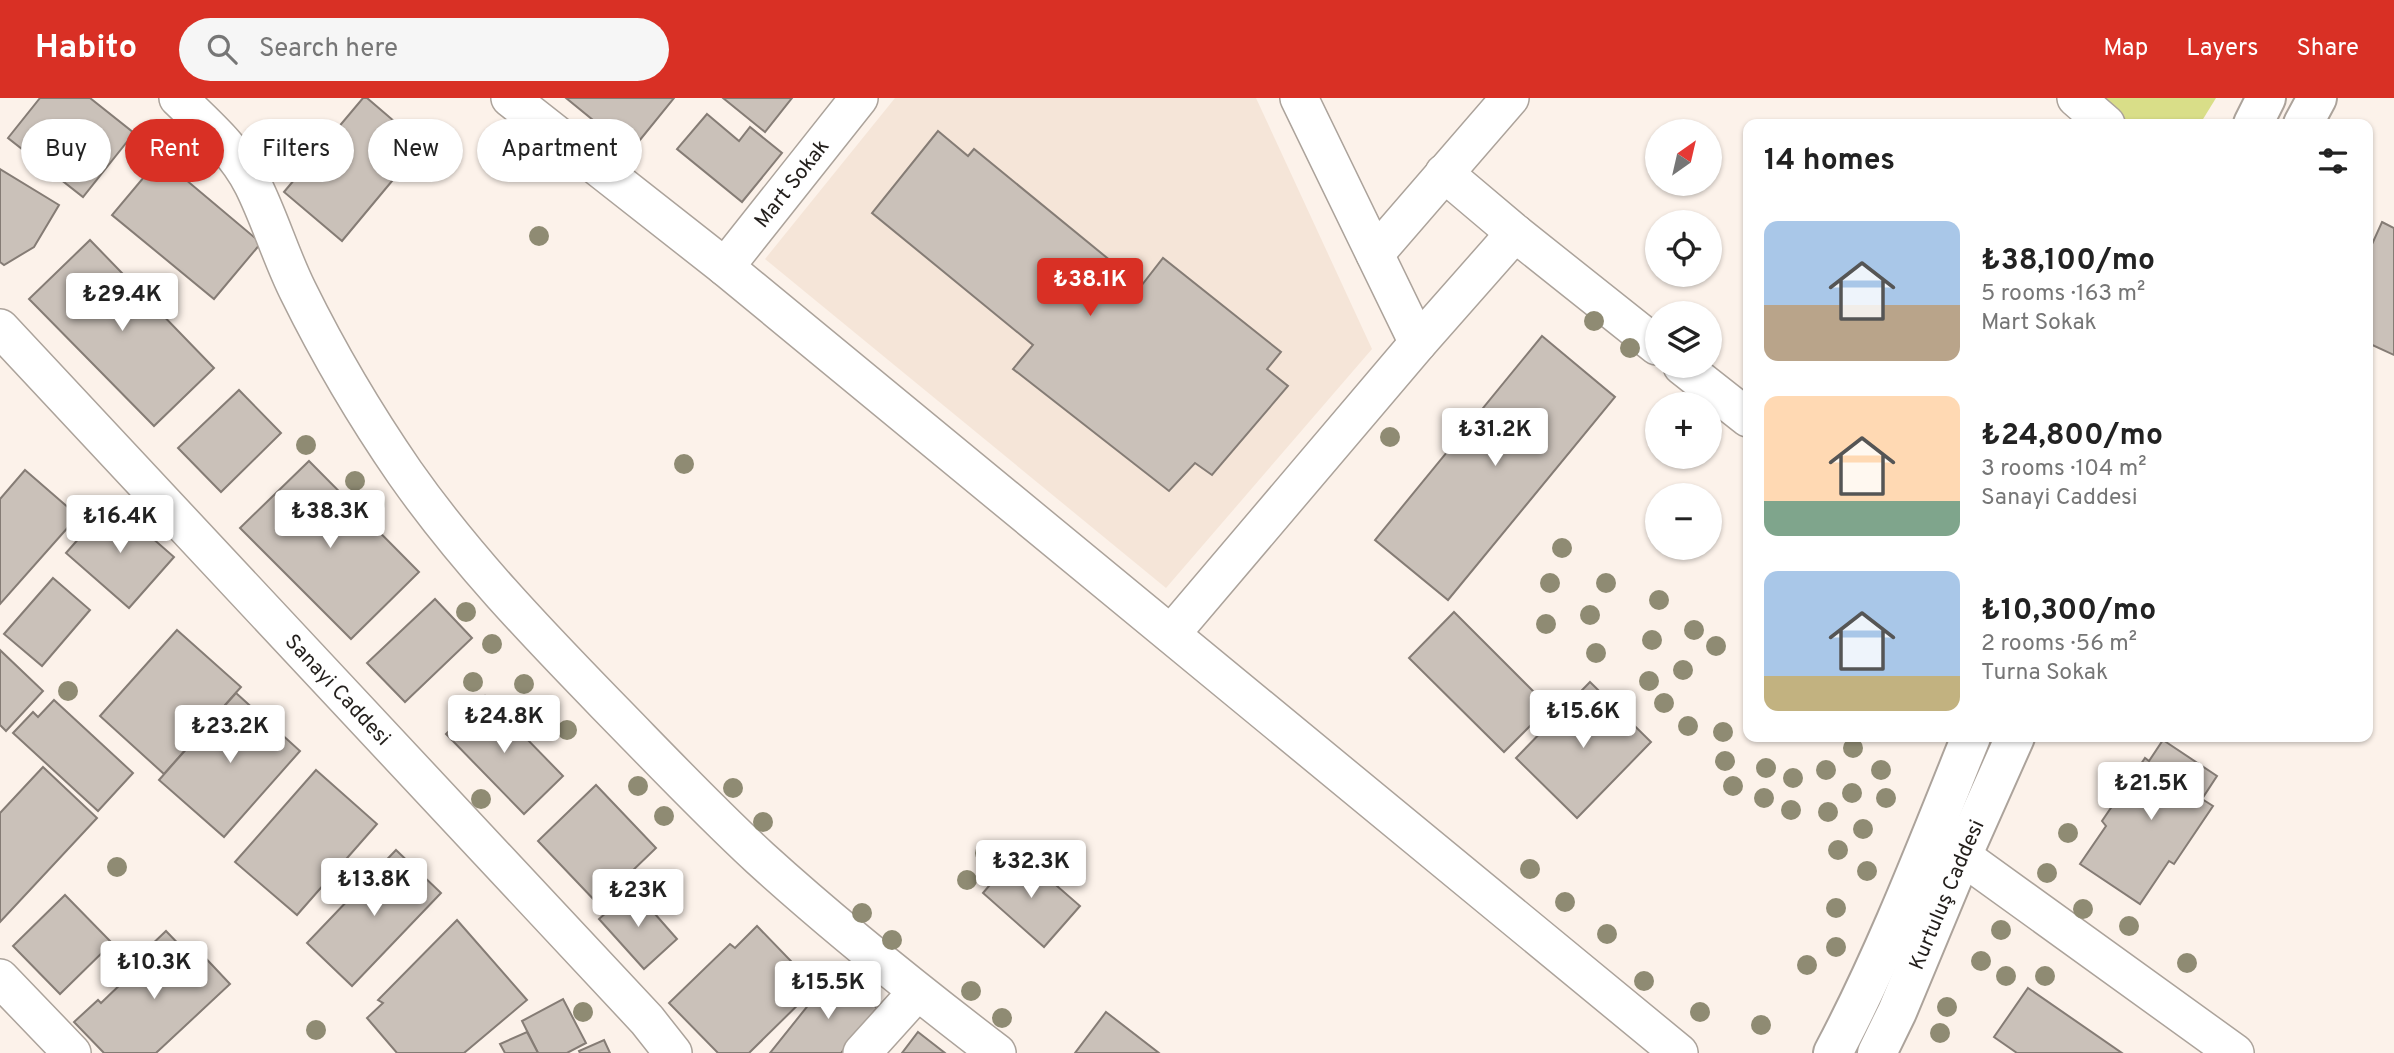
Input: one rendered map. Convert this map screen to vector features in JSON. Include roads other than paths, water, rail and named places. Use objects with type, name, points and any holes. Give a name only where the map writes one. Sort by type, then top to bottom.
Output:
[{"type":"main road","points":[[2256,119],[2266,98]]},
{"type":"main road","points":[[2306,119],[2317,98]]},
{"type":"main road","name":"Kurtuluş Caddesi","points":[[1833,1053],[1899,916],[1969,742]]},
{"type":"main road","name":"Kurtuluş Caddesi","points":[[1877,1053],[1898,1012],[1962,856],[2013,742]]},
{"type":"street","points":[[178,98],[232,154],[252,182],[297,289],[345,378],[444,527],[532,628],[696,796],[779,874],[918,992],[997,1053]]},
{"type":"street","points":[[510,98],[725,267],[1679,1053]]},
{"type":"street","points":[[1299,98],[1418,343]]},
{"type":"street","points":[[1375,254],[1510,98]]},
{"type":"street","points":[[2076,98],[2100,119]]},
{"type":"street","name":"Mart Sokak","points":[[725,267],[848,104]]},
{"type":"street","points":[[1444,173],[1645,336]]},
{"type":"street","points":[[1171,634],[1515,233]]},
{"type":"street","name":"Sanayi Caddesi","points":[[0,328],[647,1020],[673,1053]]},
{"type":"street","points":[[1697,378],[1743,414]]},
{"type":"street","points":[[1962,856],[2235,1053]]},
{"type":"street","points":[[0,978],[72,1053]]},
{"type":"street","points":[[862,1053],[918,992]]}]
